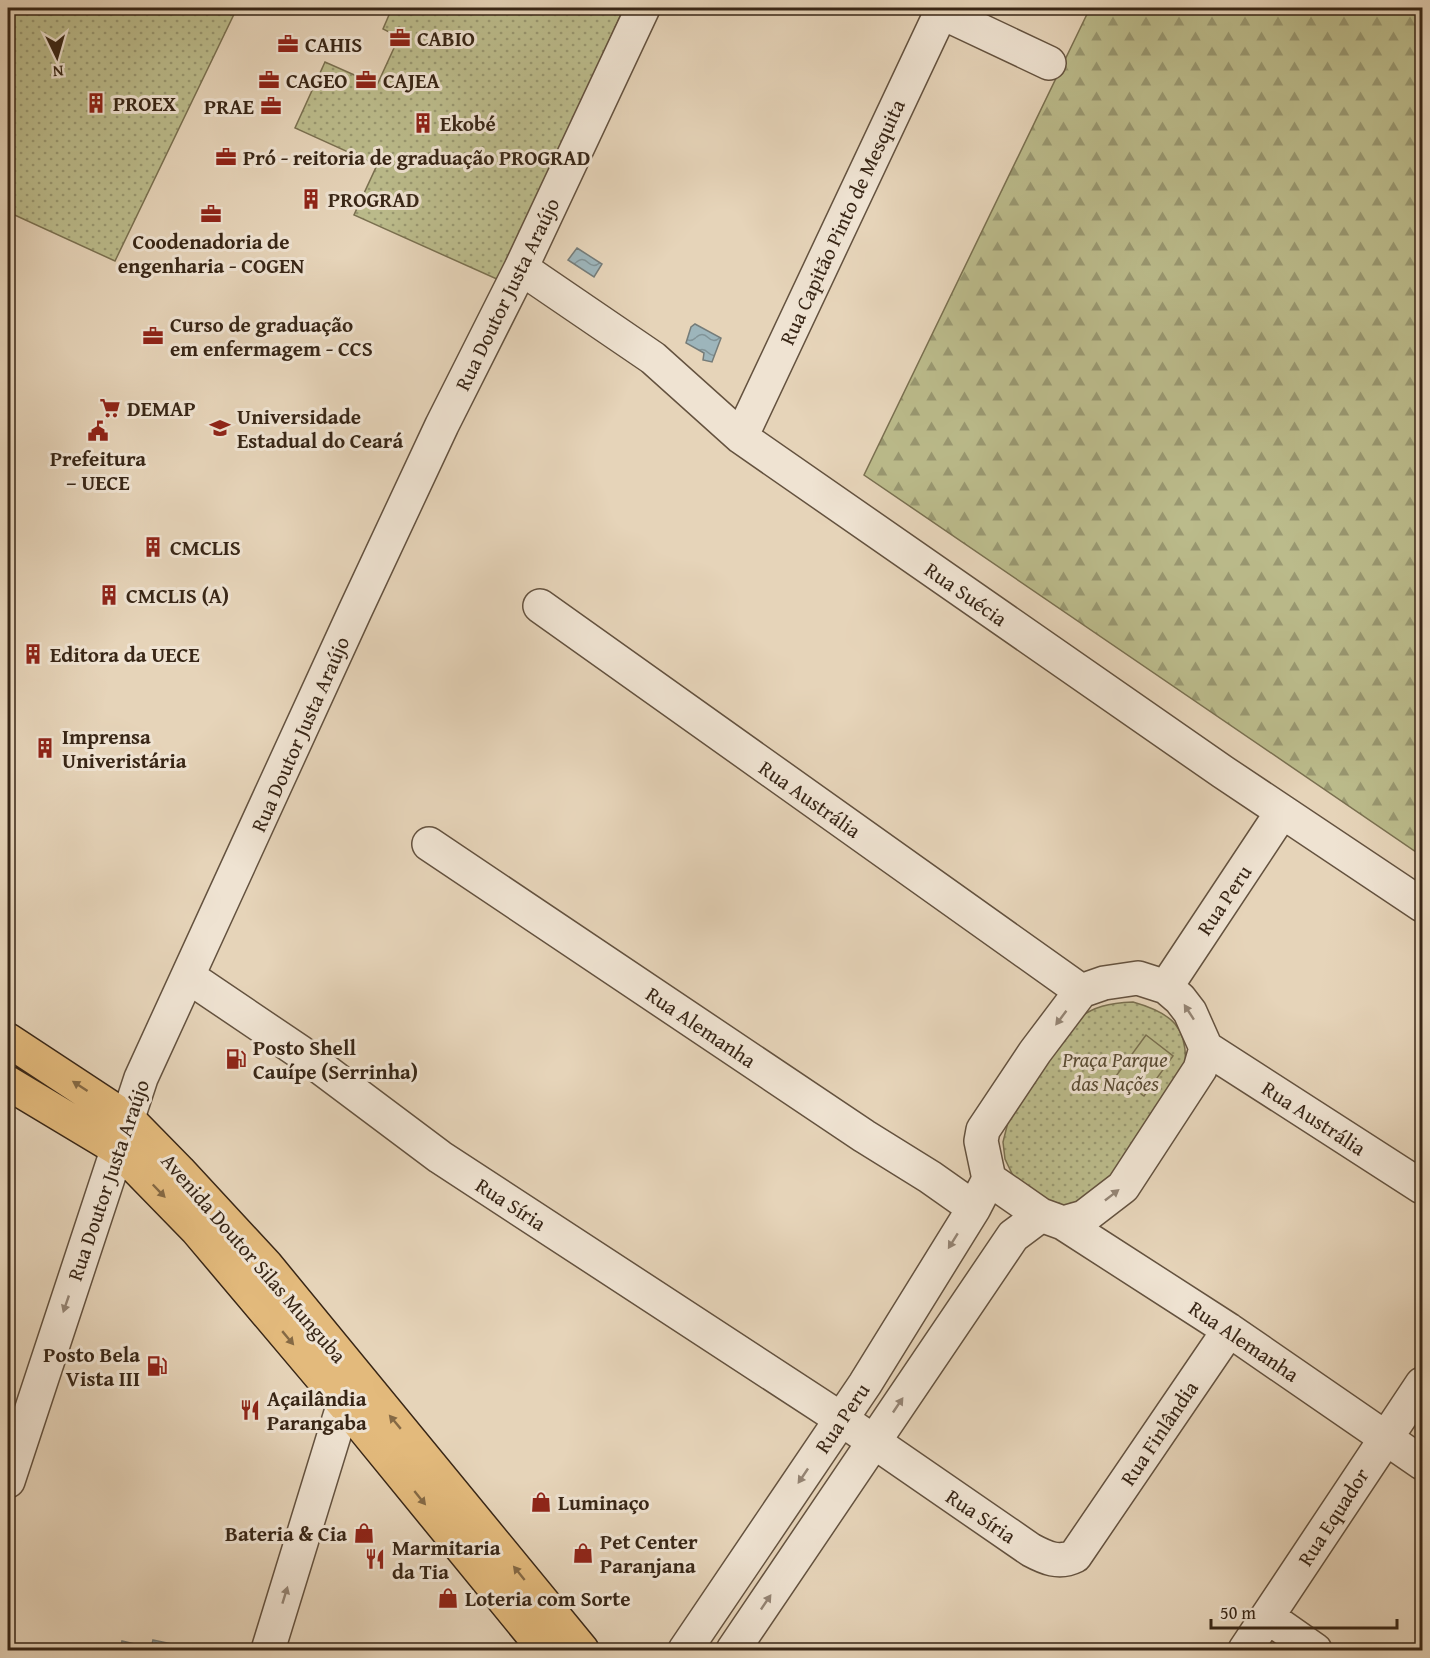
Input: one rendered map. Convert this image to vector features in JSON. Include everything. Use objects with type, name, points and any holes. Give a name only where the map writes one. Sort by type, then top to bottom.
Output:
[{"type":"main road","name":"Avenida Doutor Silas Munguba","points":[[8,1040],[128,1119],[266,1265],[582,1650]]},
{"type":"main road","name":"Avenida Doutor Silas Munguba","points":[[8,1083],[118,1149],[198,1230],[344,1404],[544,1650]]},
{"type":"street","name":"Rua Doutor Justa Araújo","points":[[8,1481],[141,1078],[442,425],[521,268],[643,8]]},
{"type":"street","points":[[942,10],[1049,63]]},
{"type":"street","name":"Rua Capitão Pinto de Mesquita","points":[[741,437],[942,10]]},
{"type":"street","name":"Rua Suécia","points":[[521,268],[653,358],[741,437],[1282,812],[1422,904]]},
{"type":"street","name":"Rua Austrália","points":[[540,606],[1080,991]]},
{"type":"street","name":"Rua Peru","points":[[1166,987],[1282,812]]},
{"type":"street","name":"Rua Alemanha","points":[[429,844],[864,1136],[930,1177],[974,1209]]},
{"type":"street","name":"Rua Síria","points":[[189,977],[300,1052],[440,1157],[841,1419],[1031,1550],[1050,1560],[1067,1560],[1075,1556],[1089,1536]]},
{"type":"street","points":[[1052,1219],[989,1179],[981,1141],[983,1130],[1035,1052],[1080,991],[1121,979],[1138,978],[1166,987],[1190,1012],[1206,1048]]},
{"type":"street","name":"Rua Peru","points":[[734,1650],[1013,1236],[1052,1219],[1084,1217],[1123,1187],[1191,1086],[1200,1070],[1206,1048]]},
{"type":"street","name":"Rua Austrália","points":[[1206,1048],[1422,1187]]},
{"type":"street","name":"Rua Peru","points":[[694,1638],[865,1384],[974,1209],[989,1179]]},
{"type":"street","name":"Rua Alemanha","points":[[1052,1219],[1229,1330],[1422,1462]]},
{"type":"street","name":"Rua Finlândia","points":[[1089,1536],[1229,1330]]},
{"type":"street","points":[[268,1650],[353,1372]]},
{"type":"street","name":"Rua Equador","points":[[1245,1650],[1422,1384]]},
{"type":"street","points":[[1268,1617],[1315,1650]]},
{"type":"street","points":[[694,1638],[734,1650]]},
{"type":"green space","points":[[14,8],[237,8],[115,261],[8,212],[8,21]]},
{"type":"green space","points":[[392,8],[624,8],[499,280],[354,215],[377,165],[295,128],[325,62],[377,85],[399,37],[383,29]]},
{"type":"green space","points":[[1090,8],[1422,8],[1422,856],[864,475]]},
{"type":"green space","name":"Praça Parque das Nações","points":[[1133,1002],[1158,1011],[1175,1024],[1181,1032],[1184,1043],[1185,1070],[1108,1188],[1076,1207],[1051,1206],[1017,1184],[1005,1159],[1003,1142],[1009,1118],[1075,1021],[1102,1006]]},
{"type":"green space","points":[[1146,1035],[1173,1056],[1144,1096],[1116,1076]]},
{"type":"water","points":[[577,248],[602,264],[594,277],[568,260]]},
{"type":"water","points":[[695,324],[721,338],[712,362],[703,360],[704,353],[686,343],[691,327]]},
{"type":"water","points":[[153,1640],[177,1645],[176,1650],[120,1650],[122,1641],[151,1648]]},
{"type":"place","name":"CABIO","points":[[400,38]]},
{"type":"place","name":"CAHIS","points":[[288,44]]},
{"type":"place","name":"CAGEO","points":[[269,80]]},
{"type":"place","name":"CAJEA","points":[[366,80]]},
{"type":"place","name":"PROEX","points":[[96,103]]},
{"type":"place","name":"PRAE","points":[[271,106]]},
{"type":"place","name":"Ekobé","points":[[423,123]]},
{"type":"place","name":"Pró - reitoria de graduação PROGRAD","points":[[226,157]]},
{"type":"place","name":"PROGRAD","points":[[311,199]]},
{"type":"place","name":"Coodenadoria de engenharia - COGEN","points":[[211,214]]},
{"type":"place","name":"Curso de graduação em enfermagem - CCS","points":[[153,336]]},
{"type":"place","name":"DEMAP","points":[[110,408]]},
{"type":"place","name":"Universidade Estadual do Ceará","points":[[220,428]]},
{"type":"place","name":"Prefeitura – UECE","points":[[98,431]]},
{"type":"place","name":"CMCLIS","points":[[153,547]]},
{"type":"place","name":"CMCLIS (A)","points":[[109,595]]},
{"type":"place","name":"Editora da UECE","points":[[33,654]]},
{"type":"place","name":"Imprensa Univeristária","points":[[45,748]]},
{"type":"place","name":"Posto Shell Cauípe (Serrinha)","points":[[236,1059]]},
{"type":"place","name":"Posto Bela Vista III","points":[[157,1366]]},
{"type":"place","name":"Açailândia Parangaba","points":[[250,1410]]},
{"type":"place","name":"Luminaço","points":[[541,1502]]},
{"type":"place","name":"Bateria & Cia","points":[[364,1533]]},
{"type":"place","name":"Pet Center Paranjana","points":[[583,1553]]},
{"type":"place","name":"Marmitaria da Tia","points":[[375,1559]]},
{"type":"place","name":"Loteria com Sorte","points":[[448,1598]]}]
